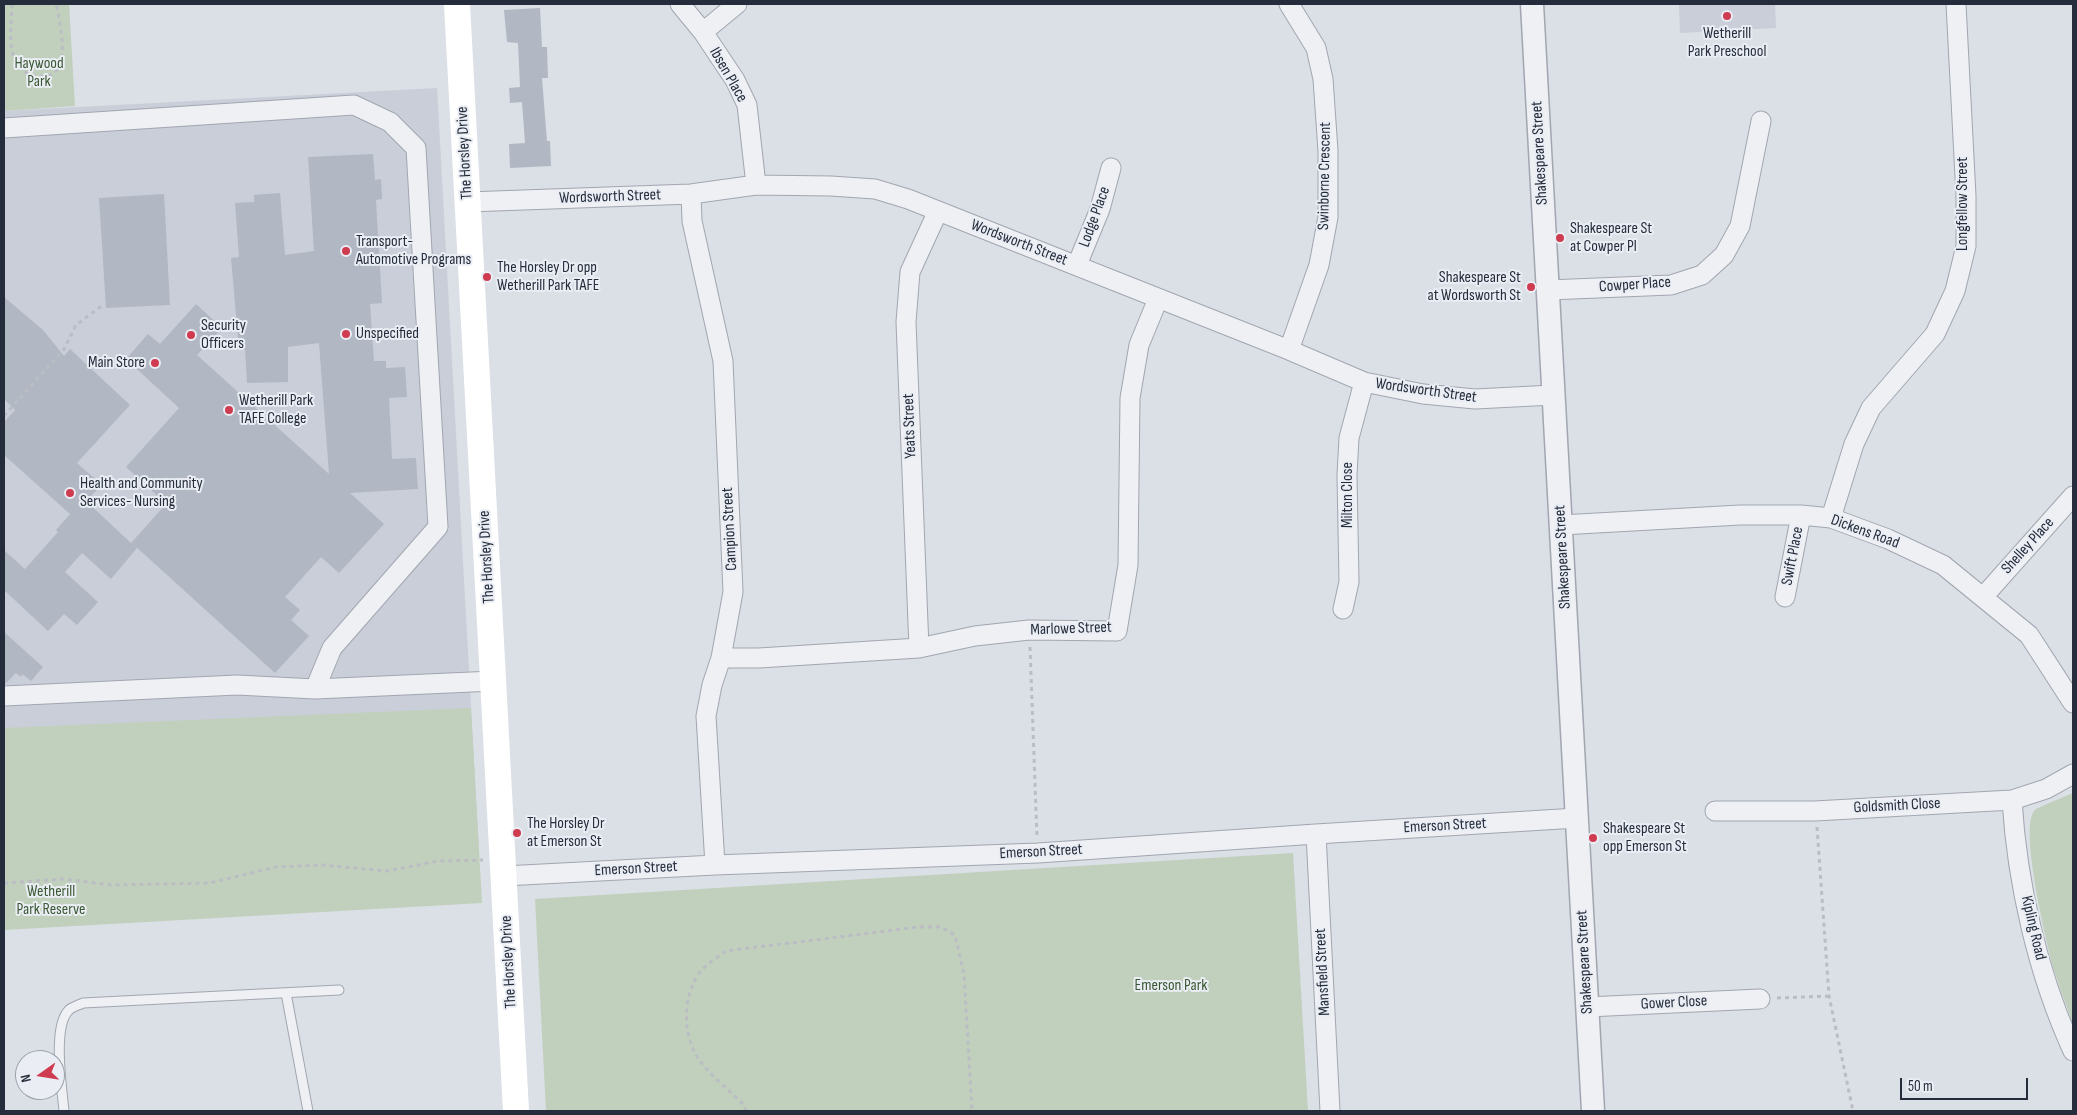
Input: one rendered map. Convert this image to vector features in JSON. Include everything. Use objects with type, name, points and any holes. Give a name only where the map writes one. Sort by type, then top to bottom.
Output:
[{"type":"main road","name":"The Horsley Drive","points":[[457,4],[516,1111]]},
{"type":"street","name":"Ibsen Place","points":[[680,4],[735,80],[747,106],[756,185]]},
{"type":"street","points":[[702,32],[737,4]]},
{"type":"street","name":"Swinborne Crescent","points":[[1289,4],[1316,48],[1323,79],[1328,150],[1328,218],[1319,265],[1289,350]]},
{"type":"street","name":"Shakespeare Street","points":[[1532,4],[1593,1111]]},
{"type":"street","name":"Longfellow Street","points":[[1832,518],[1854,444],[1871,408],[1935,334],[1955,291],[1966,246],[1966,196],[1956,4]]},
{"type":"street","points":[[4,128],[354,105],[390,122],[416,148],[438,526],[332,648],[315,689]]},
{"type":"street","name":"Cowper Place","points":[[1548,290],[1671,285],[1702,275],[1724,255],[1740,226],[1761,121]]},
{"type":"street","name":"Lodge Place","points":[[1077,265],[1100,209],[1112,168]]},
{"type":"street","name":"Wordsworth Street","points":[[468,202],[691,194],[756,185],[875,189],[908,198],[1289,350],[1364,382],[1423,394],[1475,399],[1553,395]]},
{"type":"street","name":"Campion Street","points":[[691,194],[692,220],[723,361],[733,592],[721,658],[712,685],[706,716],[715,865]]},
{"type":"street","name":"Yeats Street","points":[[919,648],[906,322],[910,272],[938,211]]},
{"type":"street","name":"Marlowe Street","points":[[721,658],[758,658],[919,648],[975,636],[1029,630],[1117,631],[1128,565],[1130,398],[1139,344],[1158,298]]},
{"type":"street","name":"Milton Close","points":[[1343,609],[1349,582],[1346,475],[1349,438],[1364,382]]},
{"type":"street","name":"Shelley Place","points":[[1983,597],[2073,496]]},
{"type":"street","name":"Dickens Road","points":[[1561,525],[1740,515],[1801,515],[1832,518],[1888,539],[1943,565],[2029,635],[2073,703]]},
{"type":"street","name":"Swift Place","points":[[1785,598],[1801,515]]},
{"type":"street","points":[[4,696],[238,685],[315,689],[494,680]]},
{"type":"street","name":"Goldsmith Close","points":[[1716,811],[1815,811],[2012,800],[2046,789],[2073,774]]},
{"type":"street","name":"Kipling Road","points":[[2012,800],[2014,830],[2026,900],[2041,965],[2059,1021],[2073,1051]]},
{"type":"street","name":"Emerson Street","points":[[504,876],[715,865],[1038,853],[1577,818]]},
{"type":"street","name":"Mansfield Street","points":[[1316,834],[1330,1111]]},
{"type":"street","name":"Gower Close","points":[[1587,1007],[1760,999]]},
{"type":"lane","points":[[64,1111],[59,1042],[61,1023],[69,1010],[83,1003],[339,990]]},
{"type":"lane","points":[[286,993],[308,1111]]},
{"type":"path","points":[[12,4],[12,47],[15,61],[22,70],[30,75],[40,77],[51,75],[58,69],[62,60],[62,37],[56,4]]},
{"type":"path","points":[[4,416],[64,349],[76,325],[103,305]]},
{"type":"path","points":[[1029,630],[1038,853]]},
{"type":"path","points":[[1815,811],[1829,996],[1852,1111]]},
{"type":"path","points":[[4,883],[64,879],[112,885],[210,883],[276,868],[322,865],[387,871],[438,861],[484,860],[483,852]]},
{"type":"path","points":[[746,1111],[744,1105],[700,1062],[689,1042],[688,1002],[695,980],[706,965],[726,951],[918,927],[940,927],[955,935],[964,974],[972,1111]]},
{"type":"path","points":[[1760,999],[1829,996]]},
{"type":"shaded area","name":"Wetherill Park Preschool","points":[[1679,4],[1775,4],[1776,28],[1680,33]]},
{"type":"shaded area","name":"Wetherill Park TAFE College","points":[[437,88],[479,852],[4,878],[4,111]]},
{"type":"green space","name":"Haywood Park","points":[[4,4],[69,4],[75,106],[5,111]]},
{"type":"green space","name":"Wetherill Park Reserve","points":[[471,708],[482,903],[4,930],[4,728]]},
{"type":"green space","points":[[2073,793],[2073,1025],[2053,967],[2045,935],[2035,886],[2030,838],[2031,820],[2035,810]]},
{"type":"green space","name":"Emerson Park","points":[[1293,853],[1308,1111],[546,1111],[535,899]]},
{"type":"building","points":[[540,8],[542,47],[547,47],[548,78],[542,78],[547,141],[550,141],[551,166],[510,168],[509,144],[525,143],[522,102],[510,103],[509,88],[520,87],[518,43],[507,42],[504,10]]},
{"type":"building","points":[[373,154],[375,180],[381,179],[382,199],[376,200],[382,303],[370,304],[374,361],[386,361],[386,368],[405,367],[407,397],[389,398],[392,459],[416,458],[418,489],[350,493],[384,524],[339,573],[321,557],[285,597],[300,610],[291,620],[309,636],[275,673],[134,545],[137,548],[111,579],[82,553],[65,572],[98,602],[77,625],[64,614],[48,631],[4,590],[4,550],[25,569],[58,532],[56,530],[70,514],[4,455],[4,422],[15,410],[4,399],[4,297],[43,330],[64,356],[70,349],[130,405],[77,463],[102,485],[86,501],[131,543],[166,504],[126,467],[179,408],[126,359],[148,334],[160,344],[196,304],[222,328],[197,355],[329,474],[319,343],[288,347],[288,382],[247,383],[245,350],[239,349],[231,258],[239,257],[235,203],[254,202],[254,195],[280,193],[285,255],[314,251],[308,157]]},
{"type":"building","points":[[164,194],[170,305],[106,308],[99,198]]},
{"type":"building","points":[[4,632],[43,667],[31,681],[22,674],[21,677],[16,673],[4,685]]},
{"type":"place","name":"Wetherill Park Preschool","points":[[1727,16]]},
{"type":"place","name":"Shakespeare St at Cowper Pl","points":[[1560,238]]},
{"type":"place","name":"Transport- Automotive Programs","points":[[346,251]]},
{"type":"place","name":"The Horsley Dr opp Wetherill Park TAFE","points":[[487,277]]},
{"type":"place","name":"Shakespeare St at Wordsworth St","points":[[1531,287]]},
{"type":"place","name":"Unspecified","points":[[346,334]]},
{"type":"place","name":"Security Officers","points":[[191,335]]},
{"type":"place","name":"Main Store","points":[[155,363]]},
{"type":"place","name":"Wetherill Park TAFE College","points":[[229,410]]},
{"type":"place","name":"Health and Community Services- Nursing","points":[[70,493]]},
{"type":"place","name":"The Horsley Dr at Emerson St","points":[[517,833]]},
{"type":"place","name":"Shakespeare St opp Emerson St","points":[[1593,838]]}]
